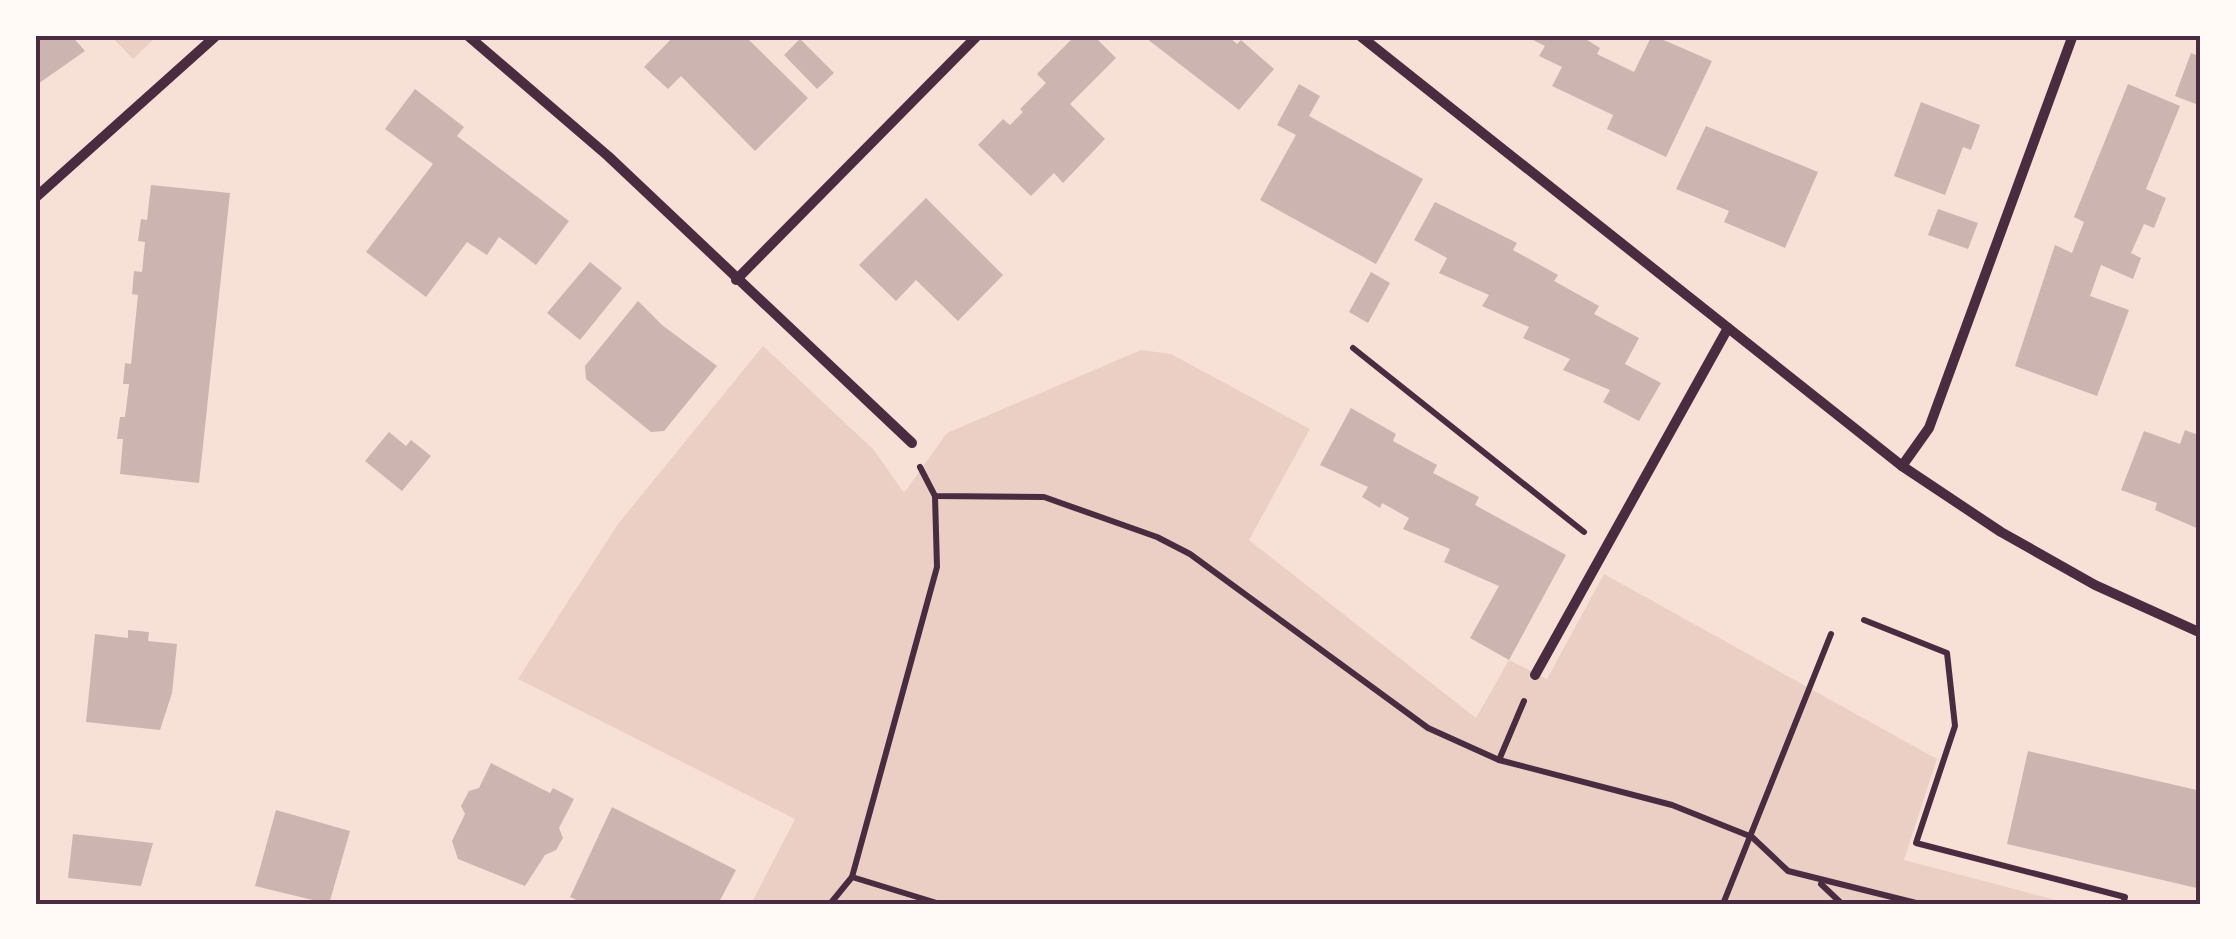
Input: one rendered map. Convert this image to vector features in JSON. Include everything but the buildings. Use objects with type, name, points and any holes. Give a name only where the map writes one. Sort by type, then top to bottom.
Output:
[{"type":"street","points":[[35,198],[218,35]]},
{"type":"street","points":[[467,35],[608,156],[912,442]]},
{"type":"street","points":[[736,280],[978,35]]},
{"type":"street","points":[[1359,35],[1902,466],[2016,541],[2095,584],[2201,632]]},
{"type":"street","points":[[1902,466],[1929,428],[2073,35]]},
{"type":"street","points":[[1535,675],[1728,328]]},
{"type":"path","points":[[1354,348],[1568,522],[1606,546]]},
{"type":"path","points":[[830,904],[852,876],[937,568],[935,496],[926,484],[912,442]]},
{"type":"path","points":[[935,496],[1044,497],[1157,537],[1190,554],[1428,728],[1500,760],[1672,805],[1752,838],[1788,871],[1818,882],[1920,904]]},
{"type":"path","points":[[1864,620],[1947,653],[1956,726],[1916,843],[2124,897],[2123,904]]},
{"type":"path","points":[[1723,904],[1831,634]]},
{"type":"path","points":[[1500,760],[1535,675]]},
{"type":"path","points":[[852,876],[940,904]]},
{"type":"path","points":[[1818,882],[1842,904]]},
{"type":"shaded area","points":[[110,35],[158,35],[133,59]]},
{"type":"shaded area","points":[[763,346],[874,450],[904,493],[947,433],[1141,350],[1171,354],[1310,429],[1249,540],[1476,718],[1509,660],[1547,679],[1604,574],[1937,759],[1904,860],[2071,904],[751,904],[795,819],[518,679],[618,524]]}]
